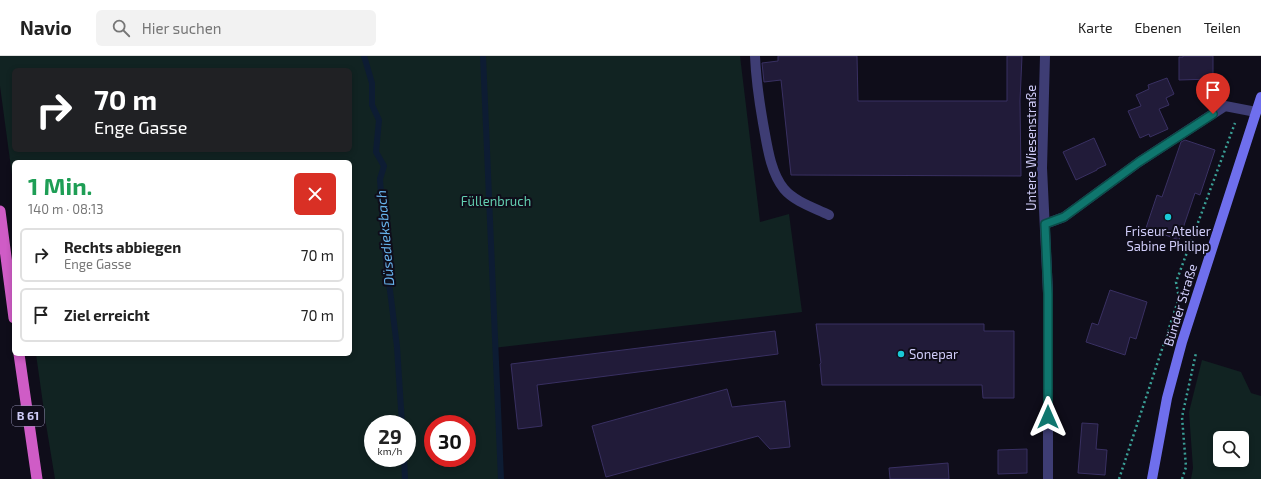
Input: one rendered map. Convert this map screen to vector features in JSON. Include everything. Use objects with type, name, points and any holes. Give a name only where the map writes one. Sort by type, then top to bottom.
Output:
[{"type":"highway","points":[[0,211],[12,303]]},
{"type":"highway","name":"B 61","points":[[19,356],[37,479]]},
{"type":"main road","name":"Bünder Straße","points":[[1152,479],[1167,398],[1182,342],[1261,97]]},
{"type":"street","points":[[755,56],[757,89],[766,143],[774,170],[784,188],[790,194],[798,200],[829,214]]},
{"type":"street","name":"Untere Wiesenstraße","points":[[1045,56],[1042,138],[1048,294],[1048,479]]},
{"type":"street","points":[[1045,224],[1064,217],[1139,162],[1225,106],[1256,112]]},
{"type":"path","points":[[1119,479],[1178,298],[1176,282],[1231,131],[1234,124],[1256,112]]},
{"type":"path","points":[[1182,479],[1186,467],[1182,417],[1197,350]]},
{"type":"green space","name":"Füllenbruch","points":[[0,56],[740,56],[760,222],[789,214],[802,312],[493,348],[499,479],[55,479],[36,356],[352,356],[352,160],[12,160],[12,175],[0,86]]},
{"type":"green space","points":[[1202,360],[1241,372],[1251,393],[1261,396],[1261,479],[1191,479],[1193,468],[1189,412]]},
{"type":"building","points":[[778,56],[857,56],[858,101],[1007,101],[1007,56],[1022,56],[1020,101],[1021,176],[791,175],[781,80],[764,82],[762,63],[778,61]]},
{"type":"building","points":[[1213,56],[1213,79],[1179,80],[1179,57]]},
{"type":"building","points":[[1167,78],[1174,94],[1166,98],[1169,105],[1159,109],[1168,129],[1150,137],[1149,134],[1140,138],[1128,111],[1141,106],[1136,95],[1149,89],[1148,85]]},
{"type":"building","points":[[1094,138],[1106,165],[1076,180],[1063,152]]},
{"type":"building","points":[[1185,140],[1215,150],[1200,195],[1195,193],[1179,240],[1146,228],[1157,195],[1162,197],[1181,142]]},
{"type":"building","points":[[1110,290],[1147,302],[1136,339],[1130,337],[1125,355],[1086,342],[1092,323],[1098,325]]},
{"type":"building","points":[[816,324],[984,324],[984,331],[1014,331],[1014,398],[983,398],[982,385],[822,385]]},
{"type":"building","points":[[775,331],[778,354],[537,385],[542,426],[518,429],[511,364]]},
{"type":"building","points":[[727,389],[732,407],[785,401],[790,447],[770,449],[758,436],[606,477],[592,426]]},
{"type":"building","points":[[1082,423],[1098,424],[1096,449],[1107,450],[1105,475],[1078,473]]},
{"type":"building","points":[[1027,449],[1027,473],[998,474],[998,450]]},
{"type":"building","points":[[948,463],[949,479],[890,479],[889,468]]},
{"type":"waterway","name":"Düsedieksbach","points":[[364,56],[372,83],[372,105],[379,120],[376,152],[384,166],[380,179],[385,250],[397,347],[401,415]]},
{"type":"waterway","points":[[483,56],[501,479]]},
{"type":"waterway","name":"Düsedieksbach","points":[[404,467],[405,479]]},
{"type":"place","name":"Friseur-Atelier Sabine Philipp","points":[[1168,217]]},
{"type":"place","name":"Sonepar","points":[[901,354]]},
{"type":"route","points":[[1048,417],[1048,294],[1045,224],[1064,217],[1139,162],[1213,114]]}]
